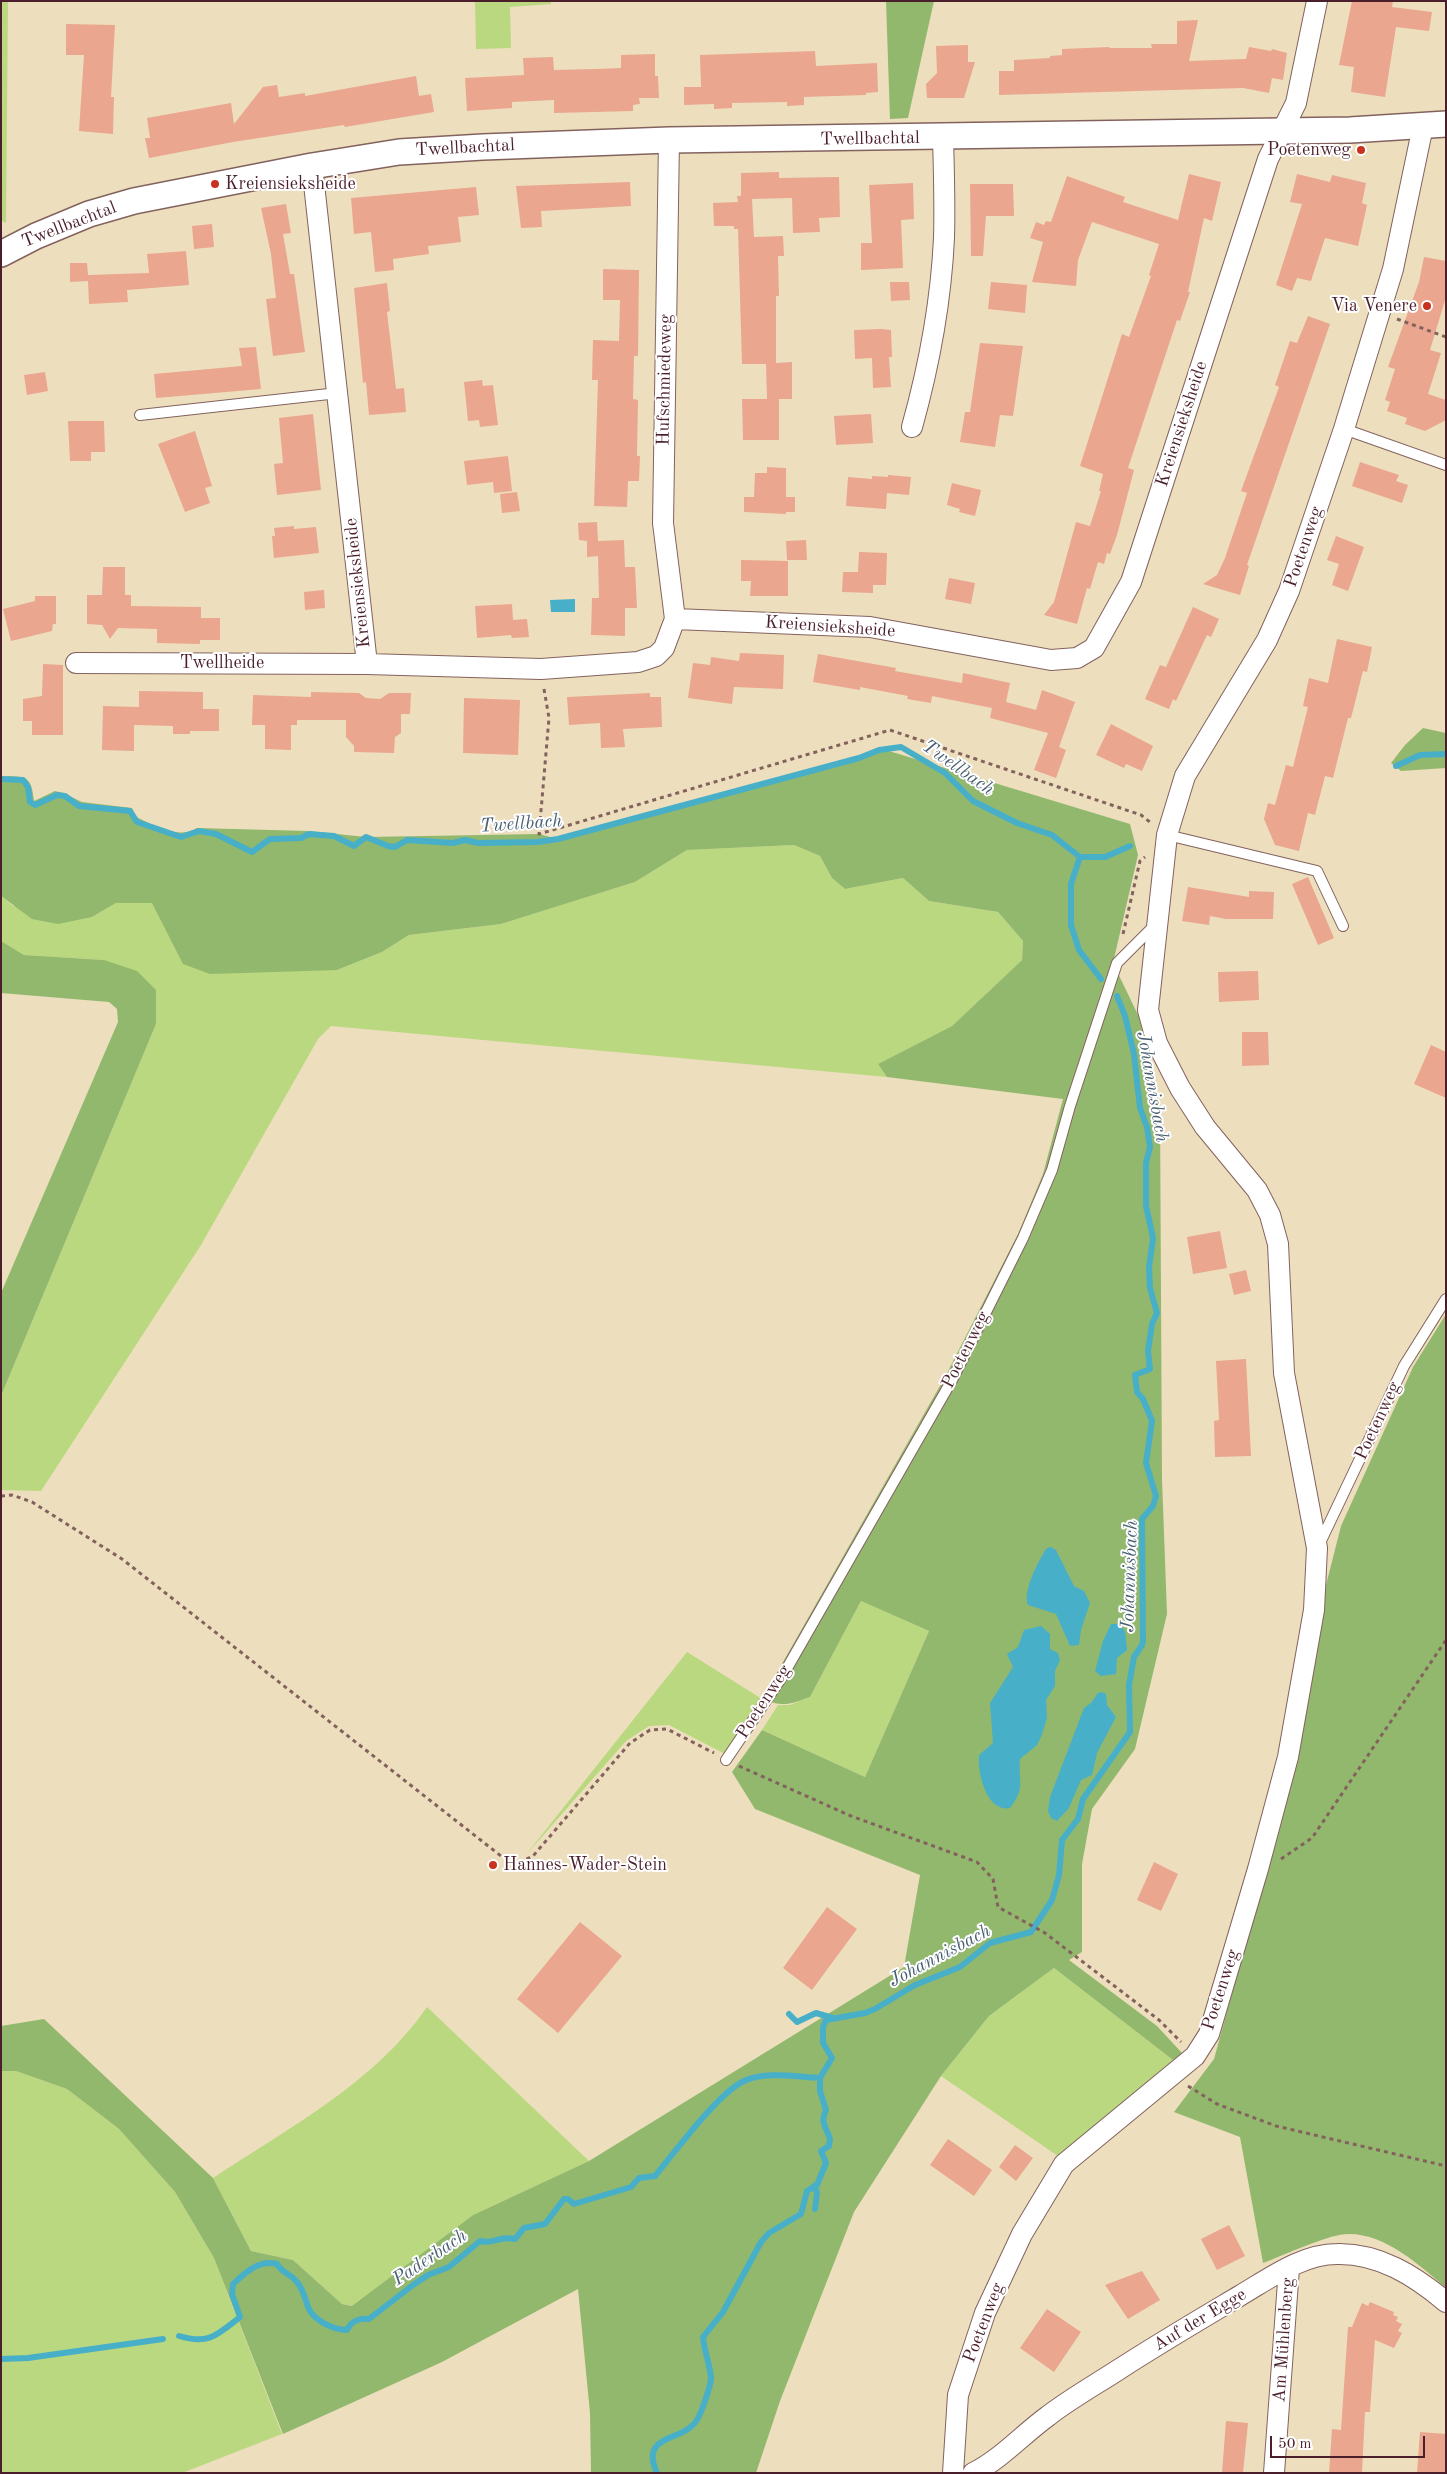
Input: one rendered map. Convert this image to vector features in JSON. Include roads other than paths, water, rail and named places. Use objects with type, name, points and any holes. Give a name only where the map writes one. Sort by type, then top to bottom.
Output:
[{"type":"street","name":"Kreiensieksheide","points":[[312,166],[367,664],[541,669],[638,662],[656,656],[664,648],[675,619],[870,627],[1051,660],[1077,658],[1094,648],[1131,582],[1268,159],[1296,103],[1317,1]]},
{"type":"street","name":"Twellbachtal","points":[[5,247],[89,214],[134,201],[312,166],[432,149],[669,140],[944,138],[1184,131],[1283,131],[1434,125]]},
{"type":"street","name":"Poetenweg","points":[[953,2473],[958,2395],[985,2313],[1022,2234],[1064,2164],[1195,2056],[1209,2034],[1258,1869],[1288,1757],[1314,1610],[1317,1548],[1284,1373],[1278,1244],[1270,1215],[1257,1190],[1205,1127],[1180,1088],[1157,1043],[1148,1010],[1167,835],[1184,776],[1267,640],[1289,591],[1344,429],[1380,313],[1434,125]]},
{"type":"street","name":"Twellbachtal","points":[[912,427],[927,371],[944,238],[944,138]]},
{"type":"street","name":"Hufschmiedeweg","points":[[669,140],[663,523],[675,619]]},
{"type":"street","name":"Twellheide","points":[[76,663],[367,664]]},
{"type":"street","name":"Auf der Egge","points":[[973,2473],[990,2464],[1056,2410],[1158,2345],[1289,2268],[1320,2256],[1337,2254],[1367,2258],[1405,2272],[1423,2282],[1446,2302]]},
{"type":"street","name":"Am Mühlenberg","points":[[1274,2473],[1289,2268]]},
{"type":"lane","points":[[140,415],[338,393]]},
{"type":"lane","points":[[1344,429],[1446,465]]},
{"type":"lane","points":[[1167,835],[1317,871],[1343,926]]},
{"type":"lane","name":"Poetenweg","points":[[726,1760],[782,1677],[942,1397],[1023,1238],[1052,1170],[1070,1106],[1117,964],[1158,922]]},
{"type":"lane","name":"Poetenweg","points":[[1317,1548],[1404,1366],[1446,1299]]},
{"type":"water","points":[[575,599],[575,612],[551,612],[550,600]]},
{"type":"water","points":[[1051,1547],[1056,1550],[1074,1586],[1084,1591],[1090,1603],[1081,1630],[1079,1645],[1070,1646],[1056,1614],[1028,1605],[1027,1592],[1032,1576],[1047,1548]]},
{"type":"water","points":[[1111,1624],[1119,1624],[1125,1631],[1127,1650],[1117,1658],[1116,1674],[1101,1676],[1095,1671],[1103,1641]]},
{"type":"water","points":[[1041,1626],[1050,1634],[1050,1649],[1058,1653],[1060,1660],[1055,1671],[1055,1686],[1046,1700],[1047,1718],[1041,1737],[1037,1745],[1020,1759],[1020,1789],[1018,1795],[1010,1808],[1002,1808],[995,1804],[985,1790],[980,1772],[979,1755],[993,1743],[990,1703],[1013,1667],[1007,1654],[1018,1647],[1024,1630]]},
{"type":"water","points":[[1098,1693],[1106,1694],[1107,1705],[1116,1717],[1097,1753],[1092,1775],[1081,1780],[1069,1808],[1057,1821],[1051,1818],[1048,1811],[1050,1797],[1084,1708],[1091,1703]]},
{"type":"waterway","name":"Twellbach","points":[[1,779],[23,780],[28,787],[30,802],[35,805],[57,795],[65,796],[79,806],[130,811],[137,822],[181,837],[199,831],[216,834],[252,852],[270,839],[301,838],[309,834],[334,836],[354,846],[366,837],[395,847],[407,840],[453,843],[465,840],[478,843],[538,842],[558,839],[859,758],[879,750],[901,747],[945,773],[973,801],[1017,823],[1052,835],[1080,857],[1105,857],[1130,846]]},
{"type":"waterway","name":"Johannisbach","points":[[1396,766],[1420,755],[1446,754]]},
{"type":"waterway","name":"Johannisbach","points":[[1080,857],[1071,884],[1071,925],[1079,950],[1101,979]]},
{"type":"waterway","name":"Johannisbach","points":[[657,2473],[653,2460],[654,2451],[658,2444],[692,2426],[702,2410],[711,2378],[703,2337],[723,2312],[761,2242],[769,2233],[801,2214],[807,2191],[817,2185],[826,2163],[821,2151],[829,2146],[830,2139],[825,2128],[824,2114],[826,2110],[820,2091],[820,2078],[832,2058],[823,2043],[823,2027],[826,2020],[865,2013],[875,2009],[915,1985],[960,1967],[990,1943],[1031,1932],[1052,1900],[1059,1875],[1062,1840],[1078,1819],[1083,1799],[1130,1732],[1129,1685],[1134,1657],[1143,1641],[1142,1519],[1153,1506],[1156,1496],[1146,1463],[1152,1421],[1143,1399],[1137,1392],[1135,1375],[1150,1369],[1148,1351],[1152,1324],[1157,1313],[1150,1288],[1149,1268],[1153,1238],[1146,1206],[1146,1163],[1150,1147],[1147,1127],[1140,1108],[1134,1054],[1125,1016],[1117,996]]},
{"type":"waterway","name":"Johannisbach","points":[[789,2014],[797,2022],[816,2013],[833,2018]]},
{"type":"waterway","name":"Paderbach","points":[[179,2336],[189,2339],[212,2337],[240,2317],[232,2294],[233,2284],[253,2268],[264,2263],[277,2264],[297,2282],[314,2316],[330,2326],[347,2330],[356,2321],[369,2319],[428,2275],[449,2267],[480,2241],[489,2242],[504,2238],[515,2239],[524,2228],[545,2224],[564,2199],[568,2199],[574,2204],[631,2187],[639,2178],[655,2176],[710,2110],[744,2081],[771,2075],[820,2078]]},
{"type":"waterway","name":"Johannisbach","points":[[814,2186],[817,2192],[815,2209]]},
{"type":"waterway","name":"Paderbach","points":[[1,2359],[28,2358],[163,2339]]},
{"type":"place","name":"Poetenweg","points":[[1361,150]]},
{"type":"place","name":"Kreiensieksheide","points":[[215,184]]},
{"type":"place","name":"Via Venere","points":[[1427,306]]},
{"type":"place","name":"Hannes-Wader-Stein","points":[[493,1865]]}]
